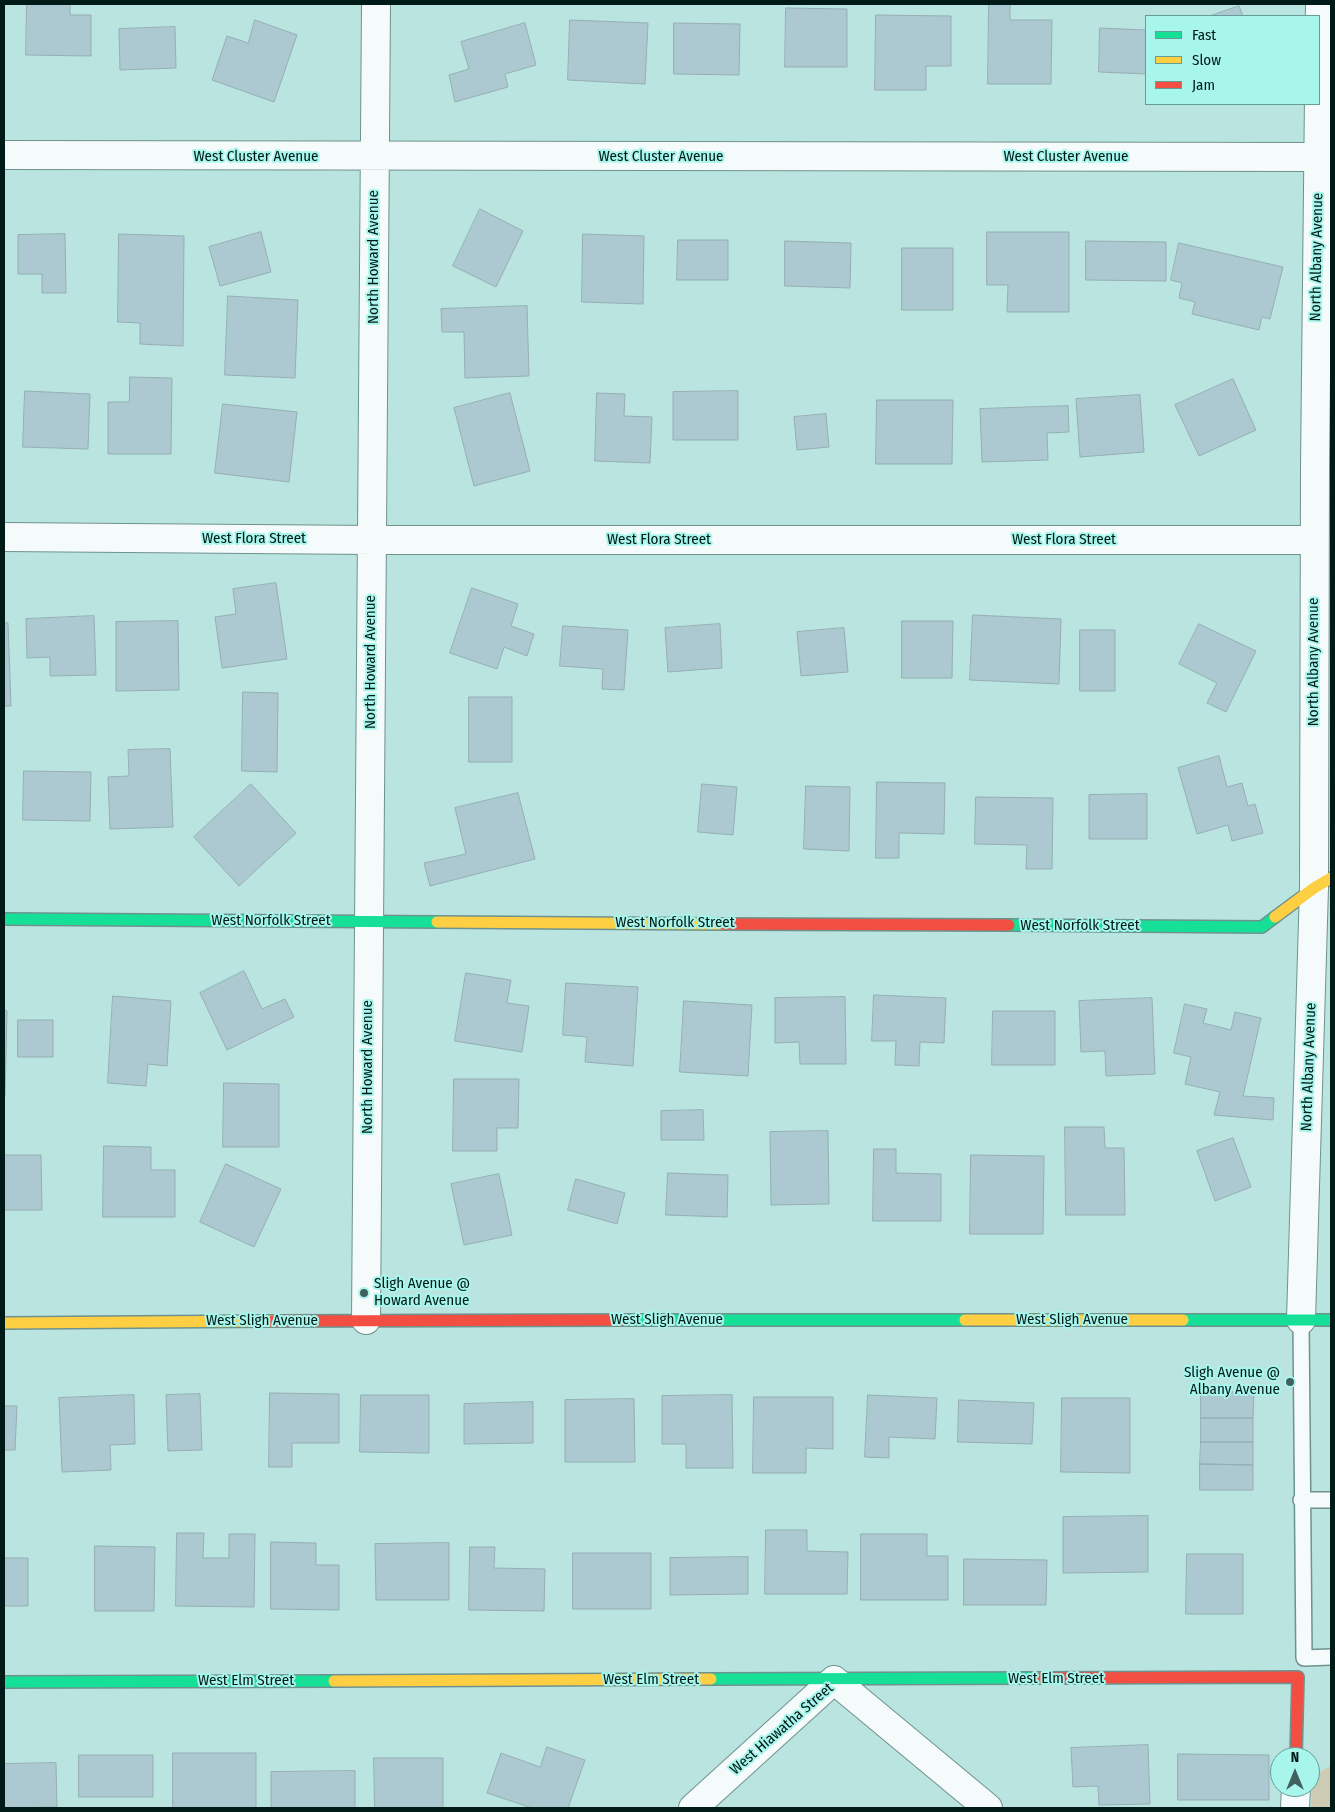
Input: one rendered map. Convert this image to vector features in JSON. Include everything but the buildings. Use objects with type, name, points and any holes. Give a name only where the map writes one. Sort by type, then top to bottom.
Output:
[{"type":"street","name":"North Howard Avenue","points":[[366,1320],[376,4]]},
{"type":"street","name":"North Albany Avenue","points":[[1301,1320],[1323,883],[1314,540],[1323,467],[1319,105]]},
{"type":"street","name":"West Cluster Avenue","points":[[4,156],[1318,157]]},
{"type":"street","name":"West Flora Street","points":[[4,538],[1314,540]]},
{"type":"street","name":"West Norfolk Street","points":[[4,920],[1262,927],[1323,883]]},
{"type":"street","name":"West Sligh Avenue","points":[[4,1323],[366,1320],[1331,1320]]},
{"type":"street","name":"West Elm Street","points":[[4,1682],[1298,1677],[1296,1747]]},
{"type":"street","name":"West Hiawatha Street","points":[[692,1808],[834,1680],[988,1808]]},
{"type":"lane","points":[[1301,1320],[1301,1500],[1304,1658],[1331,1657]]},
{"type":"lane","points":[[1301,1500],[1331,1500]]},
{"type":"shaded area","points":[[1331,1766],[1331,1808],[1311,1808],[1311,1797],[1320,1797],[1320,1772]]},
{"type":"traffic: fast","points":[[1009,925],[1262,927],[1275,917]]},
{"type":"traffic: fast","points":[[4,919],[437,922]]},
{"type":"traffic: fast","points":[[627,1320],[965,1320]]},
{"type":"traffic: fast","points":[[1183,1320],[1331,1320]]},
{"type":"traffic: fast","points":[[711,1679],[1040,1678]]},
{"type":"traffic: fast","points":[[4,1682],[334,1681]]},
{"type":"traffic: slow","points":[[1275,917],[1314,888],[1331,878]]},
{"type":"traffic: slow","points":[[437,922],[722,924]]},
{"type":"traffic: slow","points":[[965,1320],[1183,1320]]},
{"type":"traffic: slow","points":[[4,1323],[273,1321]]},
{"type":"traffic: slow","points":[[334,1681],[711,1679]]},
{"type":"traffic: jam","points":[[722,924],[1009,925]]},
{"type":"traffic: jam","points":[[273,1321],[627,1320]]},
{"type":"traffic: jam","points":[[1040,1678],[1298,1677],[1296,1747]]},
{"type":"place","name":"Sligh Avenue @ Howard Avenue","points":[[364,1293]]},
{"type":"place","name":"Sligh Avenue @ Albany Avenue","points":[[1290,1382]]}]
